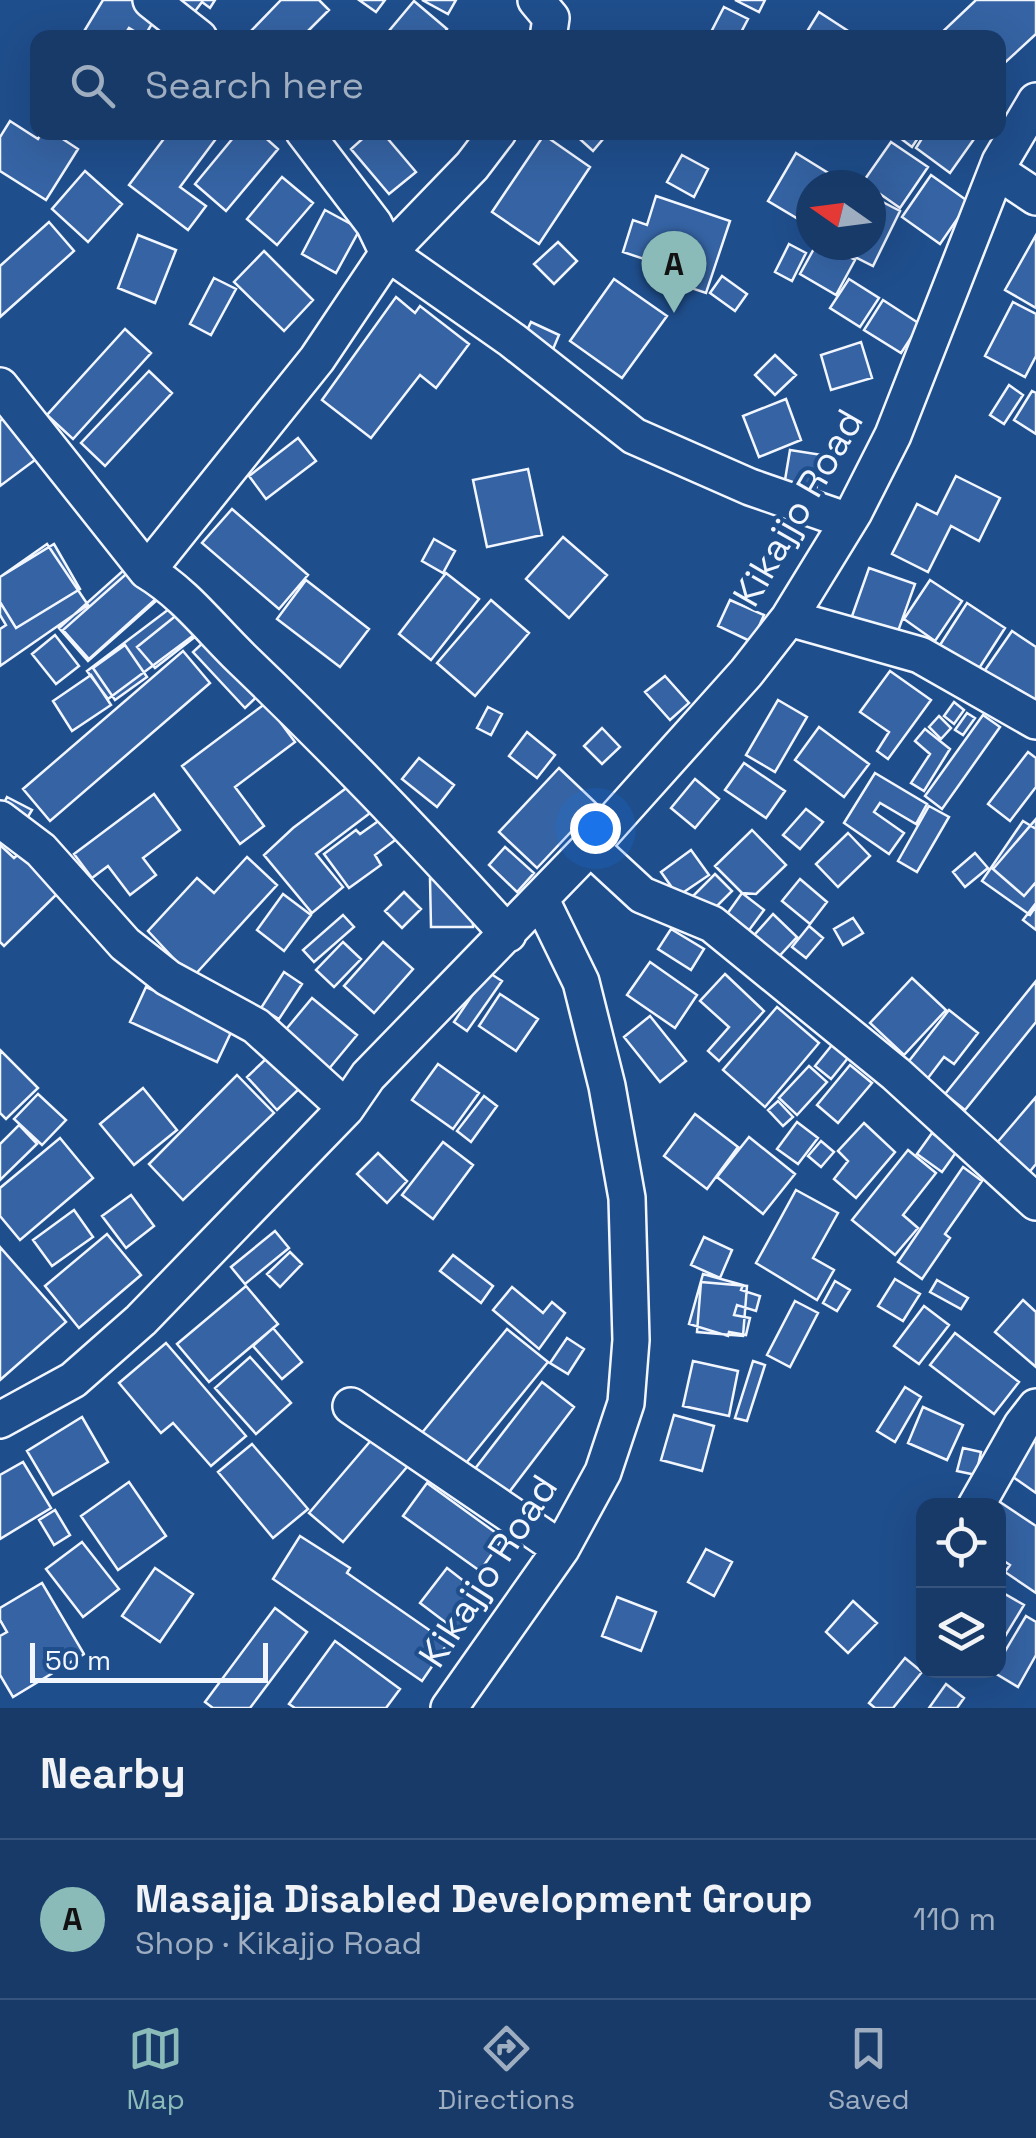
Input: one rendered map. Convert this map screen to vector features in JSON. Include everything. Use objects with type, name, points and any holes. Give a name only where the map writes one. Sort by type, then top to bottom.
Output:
[{"type":"street","points":[[151,0],[189,30]]},
{"type":"street","points":[[536,0],[550,18],[549,30]]},
{"type":"street","name":"Kikajjo Road","points":[[0,1420],[73,1380],[141,1320],[346,1108],[368,1076],[541,900],[746,673],[789,618],[848,522],[892,435],[996,171],[1036,101]]},
{"type":"street","points":[[310,140],[374,224],[388,253],[512,340],[634,436],[750,487],[848,522]]},
{"type":"street","points":[[147,571],[317,358],[388,253],[492,140]]},
{"type":"street","points":[[996,171],[1036,197]]},
{"type":"street","points":[[0,386],[147,571],[173,587],[228,646],[338,750],[508,934]]},
{"type":"street","points":[[789,618],[920,655],[1036,721]]},
{"type":"street","points":[[0,820],[42,850],[125,944],[168,978],[256,1026],[346,1108]]},
{"type":"street","points":[[590,847],[642,895],[712,924],[896,1074],[1036,1202]]},
{"type":"street","name":"Kikajjo Road","points":[[449,1708],[561,1549],[603,1472],[626,1404],[631,1340],[627,1198],[581,982],[541,900]]},
{"type":"street","points":[[352,1406],[561,1549]]},
{"type":"street","points":[[981,1498],[1036,1407]]},
{"type":"building","points":[[103,0],[135,0],[158,14],[148,30],[85,30]]},
{"type":"building","points":[[167,0],[215,0],[210,8],[202,2],[190,18]]},
{"type":"building","points":[[281,0],[319,0],[329,10],[309,30],[252,30]]},
{"type":"building","points":[[359,0],[385,0],[376,12]]},
{"type":"building","points":[[422,0],[456,0],[448,14]]},
{"type":"building","points":[[735,0],[765,0],[759,12]]},
{"type":"building","points":[[976,0],[1036,0],[1036,34],[1006,62],[1006,30],[944,30]]},
{"type":"building","points":[[414,1],[447,29],[446,30],[390,30]]},
{"type":"building","points":[[724,7],[748,19],[742,30],[712,30]]},
{"type":"building","points":[[819,12],[847,30],[808,30]]},
{"type":"building","points":[[10,121],[30,134],[30,140],[64,140],[78,149],[46,200],[0,171],[0,137]]},
{"type":"building","points":[[163,140],[215,140],[180,187],[206,206],[188,230],[129,185]]},
{"type":"building","points":[[231,140],[268,140],[278,149],[226,211],[195,184]]},
{"type":"building","points":[[361,140],[389,140],[416,172],[389,194],[351,149]]},
{"type":"building","points":[[541,140],[551,140],[590,167],[539,244],[492,212]]},
{"type":"building","points":[[581,140],[602,140],[593,151]]},
{"type":"building","points":[[921,140],[973,140],[950,173],[916,148]]},
{"type":"building","points":[[891,142],[928,167],[900,208],[886,198],[886,170],[871,170]]},
{"type":"building","points":[[796,153],[823,170],[796,170],[796,218],[768,201]]},
{"type":"building","points":[[682,155],[708,169],[694,197],[667,182]]},
{"type":"building","points":[[85,171],[122,204],[88,242],[52,209]]},
{"type":"building","points":[[931,175],[969,202],[940,244],[902,217]]},
{"type":"building","points":[[282,177],[313,203],[277,245],[247,219]]},
{"type":"building","points":[[656,196],[730,221],[706,293],[670,281],[683,243],[664,236],[656,263],[623,252],[633,220],[647,225]]},
{"type":"building","points":[[886,204],[900,211],[886,240]]},
{"type":"building","points":[[325,210],[360,229],[336,273],[302,254]]},
{"type":"building","points":[[49,222],[74,251],[0,317],[0,266]]},
{"type":"building","points":[[138,235],[176,250],[155,303],[118,288]]},
{"type":"building","points":[[1036,235],[1036,308],[1005,290]]},
{"type":"building","points":[[558,242],[577,261],[554,284],[534,264]]},
{"type":"building","points":[[789,244],[796,248],[796,260],[802,260],[792,281],[775,272]]},
{"type":"building","points":[[264,251],[313,300],[284,331],[234,282]]},
{"type":"building","points":[[808,260],[855,260],[836,295],[800,274]]},
{"type":"building","points":[[722,276],[747,294],[735,311],[710,293]]},
{"type":"building","points":[[214,278],[236,289],[211,335],[190,324]]},
{"type":"building","points":[[614,279],[667,316],[622,378],[570,341]]},
{"type":"building","points":[[849,279],[879,298],[860,327],[830,308]]},
{"type":"building","points":[[396,297],[415,313],[420,306],[469,344],[436,388],[420,375],[371,438],[322,400]]},
{"type":"building","points":[[883,300],[920,324],[901,353],[864,330]]},
{"type":"building","points":[[1013,302],[1036,314],[1036,356],[1025,377],[985,356]]},
{"type":"building","points":[[531,322],[559,335],[548,361],[519,347]]},
{"type":"building","points":[[125,329],[151,353],[73,439],[47,415]]},
{"type":"building","points":[[861,342],[872,378],[831,390],[821,355]]},
{"type":"building","points":[[775,355],[796,375],[775,395],[755,375]]},
{"type":"building","points":[[149,371],[172,393],[105,466],[81,443]]},
{"type":"building","points":[[1009,385],[1023,395],[1004,424],[990,415]]},
{"type":"building","points":[[1032,391],[1036,393],[1036,434],[1014,420]]},
{"type":"building","points":[[786,399],[801,440],[759,457],[743,416]]},
{"type":"building","points":[[12,412],[43,454],[0,486],[0,421]]},
{"type":"building","points":[[298,438],[316,461],[266,499],[249,476]]},
{"type":"building","points":[[790,450],[822,455],[815,497],[783,492]]},
{"type":"building","points":[[528,469],[542,535],[487,547],[473,480]]},
{"type":"building","points":[[956,476],[1000,498],[979,541],[951,526],[928,572],[892,554],[917,504],[937,514]]},
{"type":"building","points":[[232,509],[308,575],[279,609],[202,543]]},
{"type":"building","points":[[563,537],[607,575],[569,618],[526,579]]},
{"type":"building","points":[[434,539],[455,551],[443,573],[422,561]]},
{"type":"building","points":[[47,544],[88,605],[0,666],[0,629],[6,625],[0,615],[0,577]]},
{"type":"building","points":[[54,544],[80,589],[16,628],[0,602],[0,577]]},
{"type":"building","points":[[135,560],[164,594],[88,661],[59,628]]},
{"type":"building","points":[[133,568],[158,597],[89,659],[63,630]]},
{"type":"building","points":[[869,568],[915,584],[897,634],[851,619]]},
{"type":"building","points":[[446,573],[479,599],[431,660],[399,634]]},
{"type":"building","points":[[306,580],[369,629],[340,667],[277,619]]},
{"type":"building","points":[[930,580],[962,601],[935,641],[904,619]]},
{"type":"building","points":[[491,600],[529,633],[475,696],[437,663]]},
{"type":"building","points":[[730,600],[764,615],[752,642],[718,626]]},
{"type":"building","points":[[177,603],[198,632],[108,699],[87,671]]},
{"type":"building","points":[[967,603],[1005,628],[978,670],[940,645]]},
{"type":"building","points":[[178,614],[196,636],[155,668],[137,647]]},
{"type":"building","points":[[221,626],[273,681],[245,708],[193,652]]},
{"type":"building","points":[[1012,631],[1036,647],[1036,708],[983,673]]},
{"type":"building","points":[[55,635],[79,666],[56,684],[32,654]]},
{"type":"building","points":[[125,645],[147,677],[115,700],[93,668]]},
{"type":"building","points":[[183,651],[210,683],[50,821],[23,789]]},
{"type":"building","points":[[890,671],[931,700],[888,759],[877,751],[889,732],[860,712]]},
{"type":"building","points":[[91,675],[111,705],[72,731],[53,701]]},
{"type":"building","points":[[665,676],[689,703],[670,720],[645,692]]},
{"type":"building","points":[[778,700],[807,717],[775,772],[746,755]]},
{"type":"building","points":[[954,702],[964,710],[954,724],[944,716]]},
{"type":"building","points":[[266,703],[295,742],[235,787],[264,826],[240,844],[182,766]]},
{"type":"building","points":[[488,707],[502,714],[491,735],[477,728]]},
{"type":"building","points":[[967,713],[975,718],[963,735],[955,730]]},
{"type":"building","points":[[983,715],[1000,727],[942,809],[925,796]]},
{"type":"building","points":[[939,716],[951,728],[941,739],[929,727]]},
{"type":"building","points":[[819,727],[869,764],[844,797],[795,760]]},
{"type":"building","points":[[602,728],[620,747],[602,764],[584,746]]},
{"type":"building","points":[[925,729],[950,749],[924,791],[911,783],[930,754],[915,741]]},
{"type":"building","points":[[527,732],[555,755],[537,778],[509,756]]},
{"type":"building","points":[[1028,752],[1036,758],[1036,787],[1010,821],[988,804]]},
{"type":"building","points":[[419,758],[454,785],[437,807],[402,779]]},
{"type":"building","points":[[744,763],[785,791],[766,818],[725,790]]},
{"type":"building","points":[[559,768],[597,804],[537,868],[499,832]]},
{"type":"building","points":[[875,773],[927,804],[916,824],[880,803],[874,812],[904,833],[889,854],[844,823]]},
{"type":"building","points":[[695,779],[719,799],[695,828],[671,808]]},
{"type":"building","points":[[357,780],[378,807],[316,854],[343,887],[312,913],[264,855]]},
{"type":"building","points":[[154,794],[180,830],[143,858],[156,875],[130,895],[108,866],[92,878],[74,854]]},
{"type":"building","points":[[7,797],[32,810],[23,825],[0,811]]},
{"type":"building","points":[[929,806],[949,817],[917,872],[898,861]]},
{"type":"building","points":[[806,809],[823,822],[800,849],[783,835]]},
{"type":"building","points":[[384,817],[398,838],[375,855],[381,865],[349,888],[324,854],[356,830],[360,834]]},
{"type":"building","points":[[1036,819],[1036,882],[1024,896],[993,869]]},
{"type":"building","points":[[1023,821],[1036,829],[1036,906],[1030,915],[982,881]]},
{"type":"building","points":[[752,830],[786,865],[756,894],[742,893],[715,866]]},
{"type":"building","points":[[848,833],[870,856],[838,887],[816,864]]},
{"type":"building","points":[[0,845],[14,858],[21,852],[60,891],[4,946],[0,942]]},
{"type":"building","points":[[505,847],[534,873],[517,892],[489,865]]},
{"type":"building","points":[[691,850],[709,875],[678,896],[661,872]]},
{"type":"building","points":[[975,853],[988,868],[965,887],[953,872]]},
{"type":"building","points":[[247,857],[277,885],[192,978],[148,931],[197,878],[214,893]]},
{"type":"building","points":[[715,874],[732,891],[709,914],[692,897]]},
{"type":"building","points":[[430,879],[472,879],[473,927],[431,927]]},
{"type":"building","points":[[800,879],[827,902],[810,924],[782,901]]},
{"type":"building","points":[[404,892],[421,909],[402,928],[385,911]]},
{"type":"building","points":[[742,893],[764,910],[744,937],[722,921]]},
{"type":"building","points":[[283,894],[311,915],[284,951],[257,930]]},
{"type":"building","points":[[1036,903],[1036,930],[1023,920]]},
{"type":"building","points":[[773,914],[797,937],[771,965],[747,943]]},
{"type":"building","points":[[343,915],[354,927],[314,962],[303,950]]},
{"type":"building","points":[[853,918],[863,933],[843,945],[834,929]]},
{"type":"building","points":[[809,926],[823,938],[806,958],[792,947]]},
{"type":"building","points":[[671,929],[704,949],[691,970],[658,949]]},
{"type":"building","points":[[343,942],[361,959],[334,987],[316,970]]},
{"type":"building","points":[[383,942],[413,969],[374,1013],[344,986]]},
{"type":"building","points":[[650,962],[697,995],[675,1028],[627,995]]},
{"type":"building","points":[[284,972],[302,984],[279,1019],[261,1008]]},
{"type":"building","points":[[488,972],[502,981],[467,1031],[454,1022]]},
{"type":"building","points":[[725,974],[764,1011],[719,1061],[708,1051],[729,1027],[700,1001]]},
{"type":"building","points":[[912,978],[946,1010],[904,1055],[870,1023]]},
{"type":"building","points":[[1036,981],[1036,1022],[965,1110],[945,1094]]},
{"type":"building","points":[[146,987],[234,1026],[217,1062],[130,1022]]},
{"type":"building","points":[[500,994],[538,1019],[516,1051],[479,1026]]},
{"type":"building","points":[[312,998],[357,1035],[323,1076],[278,1039]]},
{"type":"building","points":[[777,1007],[819,1043],[765,1107],[723,1070]]},
{"type":"building","points":[[949,1010],[978,1033],[954,1064],[944,1057],[925,1082],[905,1066]]},
{"type":"building","points":[[650,1016],[686,1061],[660,1082],[624,1037]]},
{"type":"building","points":[[832,1045],[848,1058],[831,1079],[815,1066]]},
{"type":"building","points":[[0,1050],[38,1088],[6,1119],[0,1113]]},
{"type":"building","points":[[269,1056],[299,1089],[277,1110],[247,1077]]},
{"type":"building","points":[[438,1064],[479,1093],[453,1129],[412,1100]]},
{"type":"building","points":[[850,1065],[872,1083],[838,1123],[817,1105]]},
{"type":"building","points":[[809,1066],[827,1082],[797,1115],[779,1098]]},
{"type":"building","points":[[237,1075],[274,1113],[183,1200],[149,1164]]},
{"type":"building","points":[[143,1088],[177,1130],[134,1165],[100,1124]]},
{"type":"building","points":[[38,1094],[66,1120],[42,1145],[14,1119]]},
{"type":"building","points":[[484,1096],[497,1106],[471,1142],[457,1131]]},
{"type":"building","points":[[1036,1097],[1036,1164],[1022,1181],[989,1152]]},
{"type":"building","points":[[778,1101],[793,1117],[783,1126],[768,1110]]},
{"type":"building","points":[[695,1114],[738,1147],[707,1189],[664,1156]]},
{"type":"building","points":[[797,1122],[818,1138],[798,1164],[777,1149]]},
{"type":"building","points":[[864,1123],[895,1152],[856,1198],[834,1179],[848,1161],[838,1151]]},
{"type":"building","points":[[19,1125],[37,1144],[0,1180],[0,1144]]},
{"type":"building","points":[[932,1133],[957,1151],[942,1172],[917,1154]]},
{"type":"building","points":[[749,1137],[795,1174],[763,1214],[717,1177]]},
{"type":"building","points":[[60,1138],[93,1178],[20,1240],[0,1216],[0,1188]]},
{"type":"building","points":[[821,1141],[834,1152],[821,1167],[808,1156]]},
{"type":"building","points":[[443,1142],[473,1165],[433,1219],[402,1195]]},
{"type":"building","points":[[908,1150],[936,1173],[903,1215],[918,1228],[895,1255],[852,1220]]},
{"type":"building","points":[[378,1153],[407,1181],[387,1203],[357,1174]]},
{"type":"building","points":[[963,1167],[982,1181],[945,1234],[950,1238],[922,1279],[898,1262]]},
{"type":"building","points":[[796,1190],[838,1213],[813,1258],[834,1270],[817,1300],[756,1263]]},
{"type":"building","points":[[131,1195],[154,1226],[126,1248],[102,1216]]},
{"type":"building","points":[[74,1210],[93,1237],[52,1266],[33,1240]]},
{"type":"building","points":[[275,1231],[289,1248],[245,1284],[231,1267]]},
{"type":"building","points":[[107,1234],[141,1275],[79,1328],[45,1286]]},
{"type":"building","points":[[704,1237],[732,1250],[720,1278],[691,1265]]},
{"type":"building","points":[[0,1247],[66,1322],[0,1380]]},
{"type":"building","points":[[290,1252],[302,1264],[280,1287],[267,1274]]},
{"type":"building","points":[[453,1255],[493,1286],[481,1303],[440,1271]]},
{"type":"building","points":[[703,1274],[743,1285],[741,1290],[760,1296],[756,1311],[737,1305],[734,1315],[750,1318],[746,1335],[729,1332],[728,1336],[689,1324]]},
{"type":"building","points":[[895,1279],[920,1294],[903,1321],[878,1306]]},
{"type":"building","points":[[937,1280],[968,1298],[961,1309],[930,1292]]},
{"type":"building","points":[[835,1281],[850,1290],[837,1311],[823,1303]]},
{"type":"building","points":[[701,1282],[747,1286],[743,1336],[697,1332]]},
{"type":"building","points":[[246,1286],[278,1324],[209,1382],[177,1344]]},
{"type":"building","points":[[512,1287],[543,1313],[552,1302],[565,1313],[539,1349],[493,1310]]},
{"type":"building","points":[[1023,1300],[1036,1312],[1036,1367],[995,1332]]},
{"type":"building","points":[[795,1301],[818,1313],[790,1367],[767,1355]]},
{"type":"building","points":[[924,1306],[949,1325],[919,1364],[894,1346]]},
{"type":"building","points":[[273,1328],[302,1362],[282,1379],[253,1346]]},
{"type":"building","points":[[507,1329],[548,1362],[462,1468],[421,1434]]},
{"type":"building","points":[[955,1333],[1019,1382],[994,1414],[930,1365]]},
{"type":"building","points":[[567,1338],[584,1349],[568,1374],[550,1363]]},
{"type":"building","points":[[166,1343],[246,1436],[211,1466],[173,1423],[161,1433],[119,1383]]},
{"type":"building","points":[[250,1357],[291,1403],[256,1434],[215,1388]]},
{"type":"building","points":[[693,1361],[738,1371],[729,1416],[683,1406]]},
{"type":"building","points":[[753,1361],[765,1365],[747,1421],[735,1418]]},
{"type":"building","points":[[542,1382],[574,1407],[507,1495],[474,1470]]},
{"type":"building","points":[[905,1387],[921,1397],[895,1442],[877,1431]]},
{"type":"building","points":[[923,1407],[963,1425],[947,1460],[908,1443]]},
{"type":"building","points":[[674,1415],[714,1426],[702,1471],[661,1460]]},
{"type":"building","points":[[82,1417],[108,1462],[53,1495],[27,1451]]},
{"type":"building","points":[[379,1431],[413,1460],[343,1542],[309,1513]]},
{"type":"building","points":[[1027,1436],[1036,1443],[1036,1493],[1003,1470]]},
{"type":"building","points":[[252,1444],[308,1509],[273,1538],[218,1472]]},
{"type":"building","points":[[963,1448],[981,1452],[976,1475],[957,1471]]},
{"type":"building","points":[[23,1462],[51,1508],[0,1539],[0,1475]]},
{"type":"building","points":[[129,1482],[166,1536],[118,1570],[81,1516]]},
{"type":"building","points":[[427,1483],[503,1538],[480,1571],[403,1516]]},
{"type":"building","points":[[1006,1506],[1036,1526],[1036,1593],[1006,1573],[1010,1565],[1006,1562]]},
{"type":"building","points":[[55,1510],[70,1535],[54,1545],[39,1520]]},
{"type":"building","points":[[300,1536],[350,1568],[347,1573],[448,1643],[422,1681],[273,1579]]},
{"type":"building","points":[[82,1542],[119,1589],[83,1617],[46,1569]]},
{"type":"building","points":[[706,1549],[732,1562],[714,1596],[688,1582]]},
{"type":"building","points":[[155,1568],[193,1594],[160,1642],[122,1616]]},
{"type":"building","points":[[447,1568],[483,1596],[457,1631],[420,1603]]},
{"type":"building","points":[[42,1583],[84,1654],[13,1697],[0,1675],[0,1636],[7,1632],[0,1620],[0,1608]]},
{"type":"building","points":[[1006,1595],[1024,1605],[1006,1635]]},
{"type":"building","points":[[617,1597],[656,1612],[641,1651],[602,1636]]},
{"type":"building","points":[[853,1601],[877,1623],[848,1653],[826,1632]]},
{"type":"building","points":[[275,1608],[307,1632],[250,1708],[213,1708],[205,1702]]},
{"type":"building","points":[[1026,1616],[1036,1622],[1036,1655],[1018,1687],[1003,1678],[1006,1650]]},
{"type":"building","points":[[335,1641],[400,1689],[386,1708],[295,1708],[289,1704]]},
{"type":"building","points":[[905,1658],[916,1667],[917,1678],[893,1708],[875,1708],[869,1703]]},
{"type":"building","points":[[946,1684],[964,1698],[957,1708],[929,1708]]},
{"type":"place","name":"Masajja Disabled Development Group","points":[[674,313]]}]
